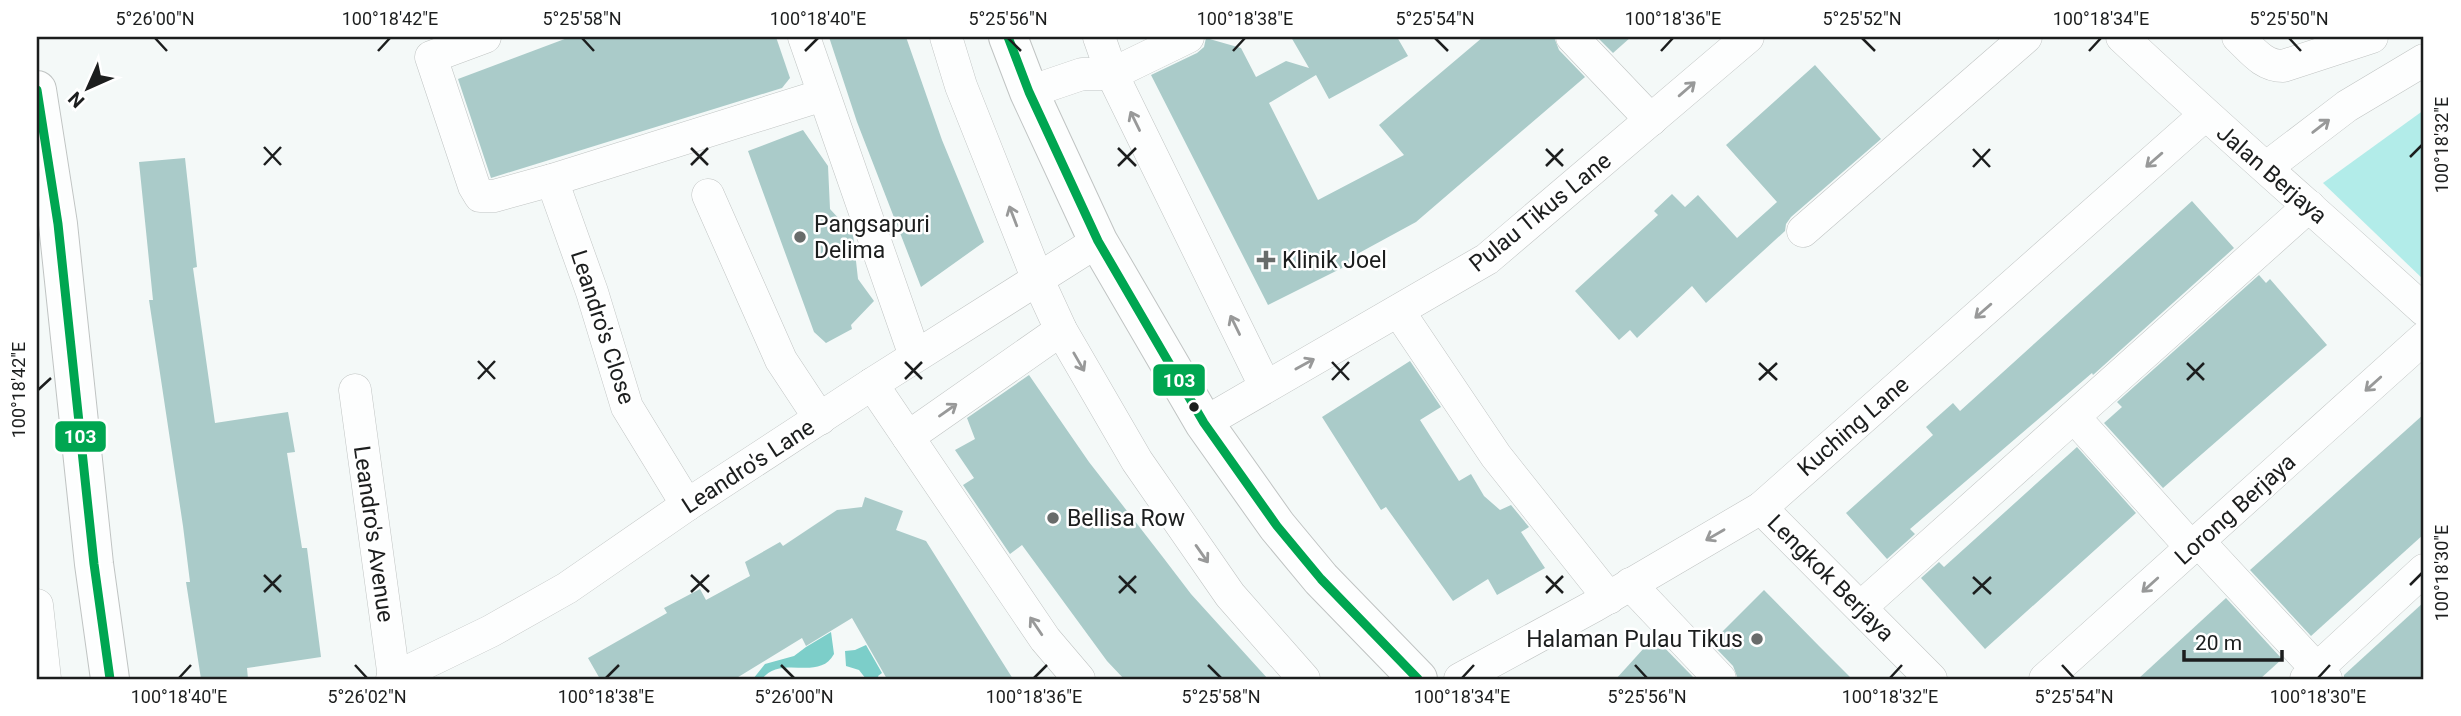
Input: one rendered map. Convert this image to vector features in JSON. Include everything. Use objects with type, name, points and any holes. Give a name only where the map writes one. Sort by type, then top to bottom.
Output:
[{"type":"main road","points":[[1008,37],[1029,92],[1098,241],[1204,423],[1277,526],[1321,579],[1418,679]]},
{"type":"main road","points":[[37,90],[58,224],[94,564],[110,679]]},
{"type":"street","points":[[485,37],[431,57],[474,186],[480,196],[494,196],[552,180],[823,95]]},
{"type":"street","points":[[804,37],[915,356]]},
{"type":"street","points":[[946,37],[961,86],[1061,331],[1137,461],[1223,584],[1304,679]]},
{"type":"street","points":[[1099,37],[1112,74],[1265,386]]},
{"type":"street","points":[[1029,92],[1082,74],[1112,74],[1188,37]]},
{"type":"street","points":[[1572,37],[1651,120]]},
{"type":"street","name":"Pulau Tikus Lane","points":[[1204,423],[1487,259],[1748,37]]},
{"type":"street","points":[[1803,231],[2026,37]]},
{"type":"street","name":"Jalan Berjaya","points":[[2122,37],[2205,115],[2267,167],[2424,310]]},
{"type":"street","points":[[2238,37],[2264,62],[2272,66],[2283,66],[2372,37]]},
{"type":"street","points":[[2267,167],[2347,106],[2424,60]]},
{"type":"street","name":"Kuching Lane","points":[[1460,679],[1504,670],[1620,591],[1761,508],[2205,115]]},
{"type":"street","name":"Leandro's Close","points":[[552,180],[592,292],[627,407],[687,505]]},
{"type":"street","points":[[709,195],[781,360],[820,419]]},
{"type":"street","points":[[1861,607],[2309,206]]},
{"type":"street","name":"Leandro's Lane","points":[[393,679],[491,631],[567,588],[687,505],[872,384],[1098,241]]},
{"type":"street","points":[[1399,312],[1496,456],[1620,591],[1720,679]]},
{"type":"street","points":[[908,437],[1061,331]]},
{"type":"street","name":"Lorong Berjaya","points":[[2045,679],[2424,338]]},
{"type":"street","points":[[872,384],[1045,639],[1079,679]]},
{"type":"street","name":"Leandro's Avenue","points":[[355,390],[393,679]]},
{"type":"street","points":[[2074,417],[2316,676],[2424,570]]},
{"type":"street","name":"Lengkok Berjaya","points":[[1761,508],[1931,679]]},
{"type":"street","points":[[37,604],[45,679]]},
{"type":"shaded area","points":[[2424,110],[2424,280],[2323,183]]},
{"type":"shaded area","points":[[831,632],[834,654],[827,662],[810,668],[779,668],[762,679],[753,679],[765,664],[794,656]]},
{"type":"shaded area","points":[[866,645],[882,673],[878,676],[879,679],[866,679],[859,670],[846,666],[845,651]]},
{"type":"building","points":[[570,37],[776,37],[790,78],[782,88],[491,178],[458,79]]},
{"type":"building","points":[[829,37],[906,37],[942,140],[984,242],[921,287],[857,122]]},
{"type":"building","points":[[1291,37],[1397,37],[1408,56],[1329,99],[1316,75],[1269,103],[1318,200],[1404,155],[1379,125],[1483,37],[1554,37],[1559,50],[1585,77],[1416,222],[1348,259],[1350,264],[1268,305],[1151,75],[1197,53],[1204,47],[1206,38],[1241,48],[1256,77],[1286,61],[1309,68]]},
{"type":"building","points":[[1597,37],[1631,37],[1613,53]]},
{"type":"building","points":[[1815,65],[1881,139],[1791,217],[1785,231],[1706,303],[1692,286],[1637,338],[1630,330],[1619,340],[1575,291],[1658,215],[1654,211],[1672,194],[1685,207],[1698,195],[1737,238],[1777,202],[1726,145]]},
{"type":"building","name":"Pangsapuri Delima","points":[[803,130],[828,166],[830,209],[853,234],[858,279],[874,301],[851,325],[852,329],[826,343],[814,332],[748,151]]},
{"type":"building","points":[[185,158],[197,267],[193,268],[215,423],[288,412],[295,452],[287,453],[302,548],[307,548],[321,657],[247,668],[248,679],[201,679],[186,582],[190,582],[183,526],[149,300],[153,300],[139,162]]},
{"type":"building","points":[[2192,201],[2234,248],[2093,375],[2092,373],[1910,529],[1915,534],[1887,559],[1846,513],[1933,435],[1926,427],[1953,403],[1960,411]]},
{"type":"building","points":[[2259,275],[2266,283],[2270,279],[2327,345],[2163,488],[2104,423],[2122,407],[2117,402]]},
{"type":"building","points":[[1410,361],[1441,407],[1420,420],[1459,481],[1471,474],[1484,496],[1500,510],[1511,505],[1529,527],[1521,532],[1545,568],[1497,595],[1488,579],[1453,601],[1386,507],[1381,510],[1322,417]]},
{"type":"building","name":"Bellisa Row","points":[[1029,375],[1089,462],[1191,594],[1268,679],[1124,679],[1107,661],[1022,545],[1010,554],[963,485],[974,478],[955,450],[975,439],[967,418]]},
{"type":"building","points":[[2424,414],[2424,534],[2311,636],[2250,570]]},
{"type":"building","points":[[2077,447],[2136,513],[1985,649],[1921,578],[1939,562],[1944,567]]},
{"type":"building","points":[[865,497],[903,511],[896,530],[926,541],[1013,679],[887,679],[852,618],[806,646],[802,638],[735,679],[600,679],[588,658],[667,613],[664,608],[700,589],[706,600],[750,576],[745,562],[780,542],[783,546],[837,510],[862,507]]},
{"type":"building","name":"Halaman Pulau Tikus","points":[[1764,590],[1852,679],[1738,679],[1733,666],[1711,643]]},
{"type":"building","points":[[2226,598],[2282,659],[2260,679],[2138,679]]},
{"type":"building","points":[[2424,602],[2424,679],[2344,679],[2344,675]]},
{"type":"building","points":[[1654,637],[1695,679],[1616,679]]},
{"type":"transit line","name":"103","points":[[1008,37],[1029,92],[1098,241],[1204,423],[1277,526],[1321,579],[1418,679]]},
{"type":"transit line","name":"103","points":[[37,90],[58,224],[94,564],[110,679]]},
{"type":"place","name":"Pangsapuri Delima","points":[[800,237]]},
{"type":"place","name":"Klinik Joel","points":[[1266,260]]},
{"type":"place","name":"Bellisa Row","points":[[1053,518]]},
{"type":"place","name":"Halaman Pulau Tikus","points":[[1757,639]]}]
